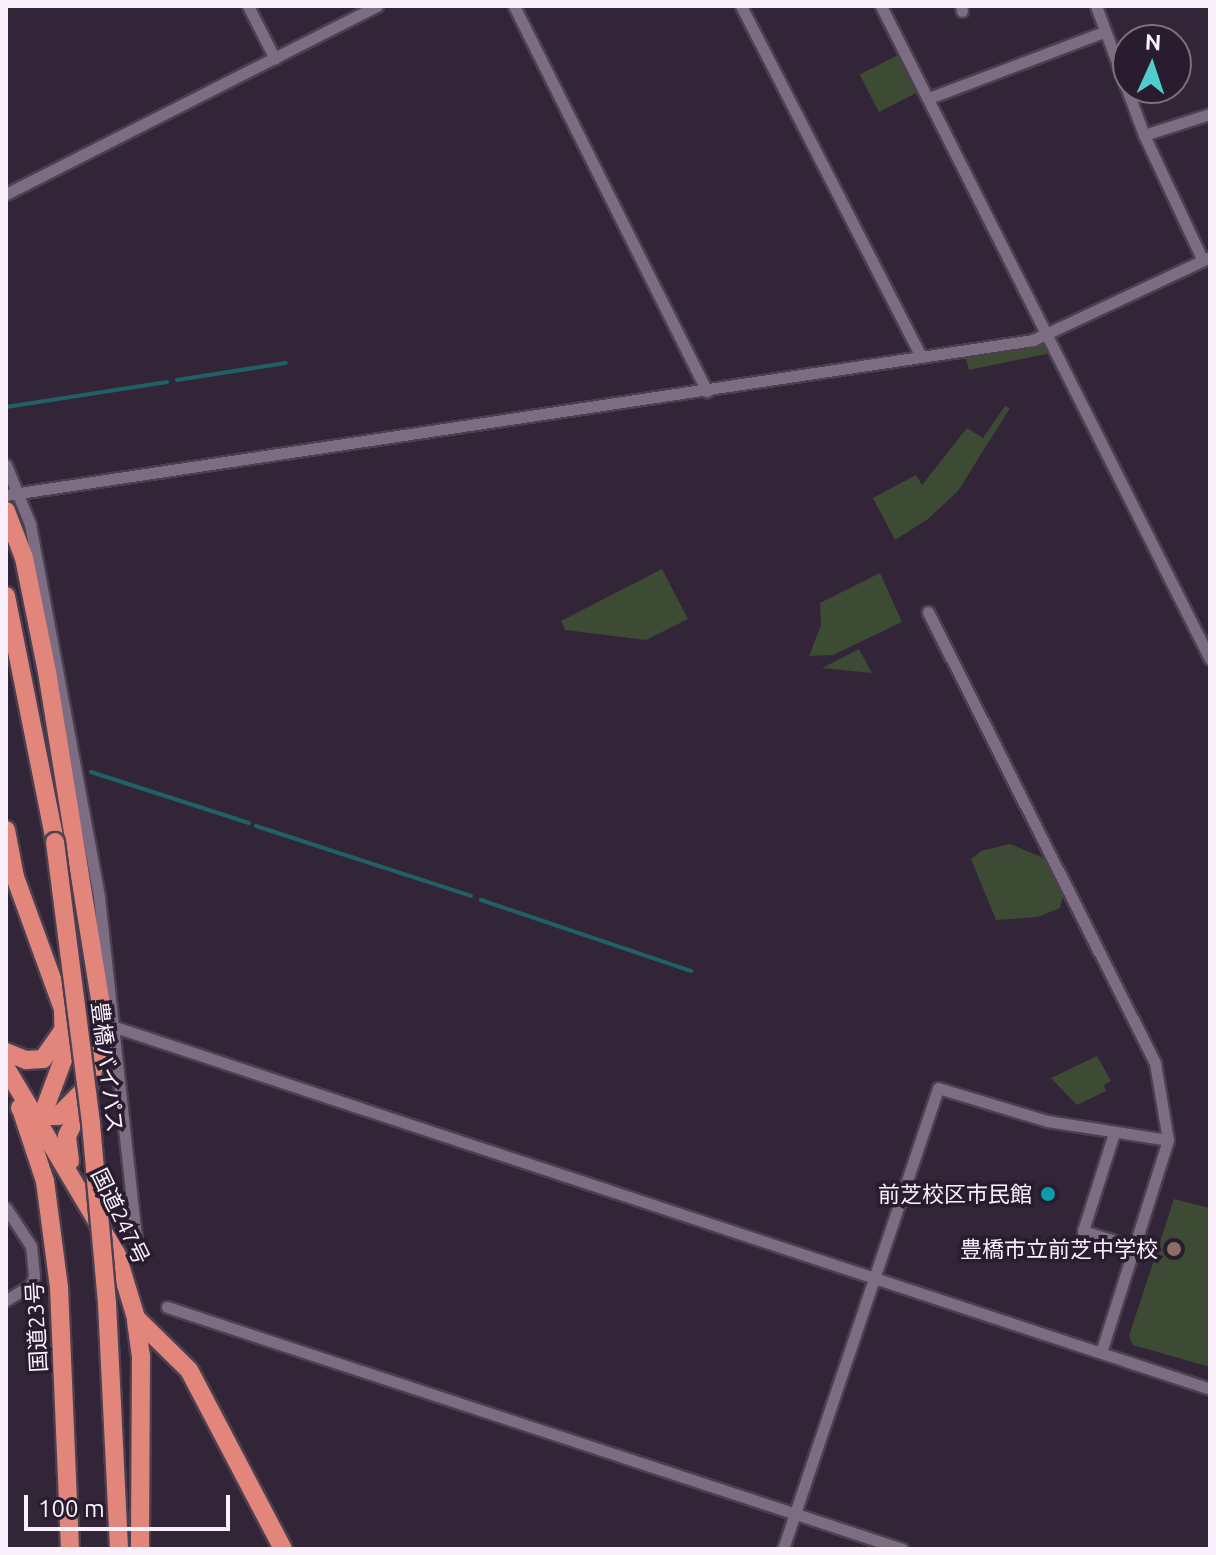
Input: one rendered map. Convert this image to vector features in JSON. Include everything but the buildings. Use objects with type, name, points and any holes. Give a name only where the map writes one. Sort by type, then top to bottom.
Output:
[{"type":"highway","points":[[6,513],[24,558],[47,672],[101,1006],[99,1048],[89,1085],[67,1136],[74,1176]]},
{"type":"highway","name":"豊橋バイパス","points":[[6,596],[50,843],[91,1124],[107,1303],[119,1549]]},
{"type":"highway","name":"豊橋バイパス","points":[[6,637],[50,843],[86,1155],[100,1304],[111,1549]]},
{"type":"highway","points":[[6,830],[15,877],[63,1009],[64,1057],[40,1118],[55,1205],[59,1287]]},
{"type":"highway","points":[[6,1052],[36,1061],[50,1055],[60,1040],[63,1009]]},
{"type":"highway","name":"国道247号","points":[[6,1068],[40,1118],[117,1255],[136,1318],[189,1370],[283,1549]]},
{"type":"highway","points":[[6,1083],[20,1108],[40,1118],[58,1116],[89,1085]]},
{"type":"highway","name":"国道23号","points":[[20,1108],[45,1181],[59,1287],[70,1549]]},
{"type":"highway","points":[[136,1318],[141,1356],[140,1549]]},
{"type":"street","points":[[248,6],[275,59]]},
{"type":"street","points":[[6,194],[377,6]]},
{"type":"street","points":[[514,6],[707,391]]},
{"type":"street","points":[[741,6],[920,354]]},
{"type":"street","points":[[881,6],[1210,659]]},
{"type":"street","points":[[12,494],[707,391],[920,354],[1048,336],[1206,258],[1144,135],[1096,6]]},
{"type":"street","points":[[929,98],[1104,32]]},
{"type":"street","points":[[1144,135],[1210,114]]},
{"type":"street","points":[[6,465],[12,494],[30,524],[99,897],[98,922],[115,1027],[137,1249]]},
{"type":"street","points":[[928,612],[1155,1063],[1168,1140],[1138,1248],[1101,1353]]},
{"type":"street","points":[[115,1027],[625,1193],[872,1281],[1210,1389]]},
{"type":"street","points":[[783,1549],[938,1088],[1047,1121],[1168,1140]]},
{"type":"street","points":[[1114,1133],[1083,1231],[1138,1248]]},
{"type":"street","points":[[6,1208],[31,1246],[34,1276],[31,1285],[6,1300]]},
{"type":"street","points":[[167,1307],[902,1549]]},
{"type":"green space","points":[[898,55],[917,92],[879,112],[860,75]]},
{"type":"green space","points":[[1047,341],[1051,348],[1046,354],[969,370],[965,355]]},
{"type":"green space","points":[[1005,406],[1010,408],[958,491],[928,519],[895,540],[873,498],[916,475],[922,485],[967,428],[983,438]]},
{"type":"green space","points":[[662,569],[688,619],[646,640],[565,630],[561,621]]},
{"type":"green space","points":[[880,573],[902,622],[833,655],[809,656],[821,625],[820,603]]},
{"type":"green space","points":[[859,649],[872,673],[822,668]]},
{"type":"green space","points":[[1010,844],[1048,860],[1064,892],[1060,908],[1038,917],[996,920],[971,859],[981,851]]},
{"type":"green space","points":[[1097,1056],[1111,1081],[1104,1085],[1106,1091],[1077,1105],[1051,1078]]},
{"type":"green space","points":[[1174,1199],[1210,1208],[1210,1367],[1133,1345],[1129,1336]]},
{"type":"waterway","points":[[177,380],[286,363]]},
{"type":"waterway","points":[[6,407],[167,382]]},
{"type":"waterway","points":[[91,772],[249,823]]},
{"type":"waterway","points":[[256,826],[471,896]]},
{"type":"waterway","points":[[481,900],[691,971]]},
{"type":"place","name":"前芝校区市民館","points":[[1048,1194]]},
{"type":"place","name":"豊橋市立前芝中学校","points":[[1174,1249]]}]
